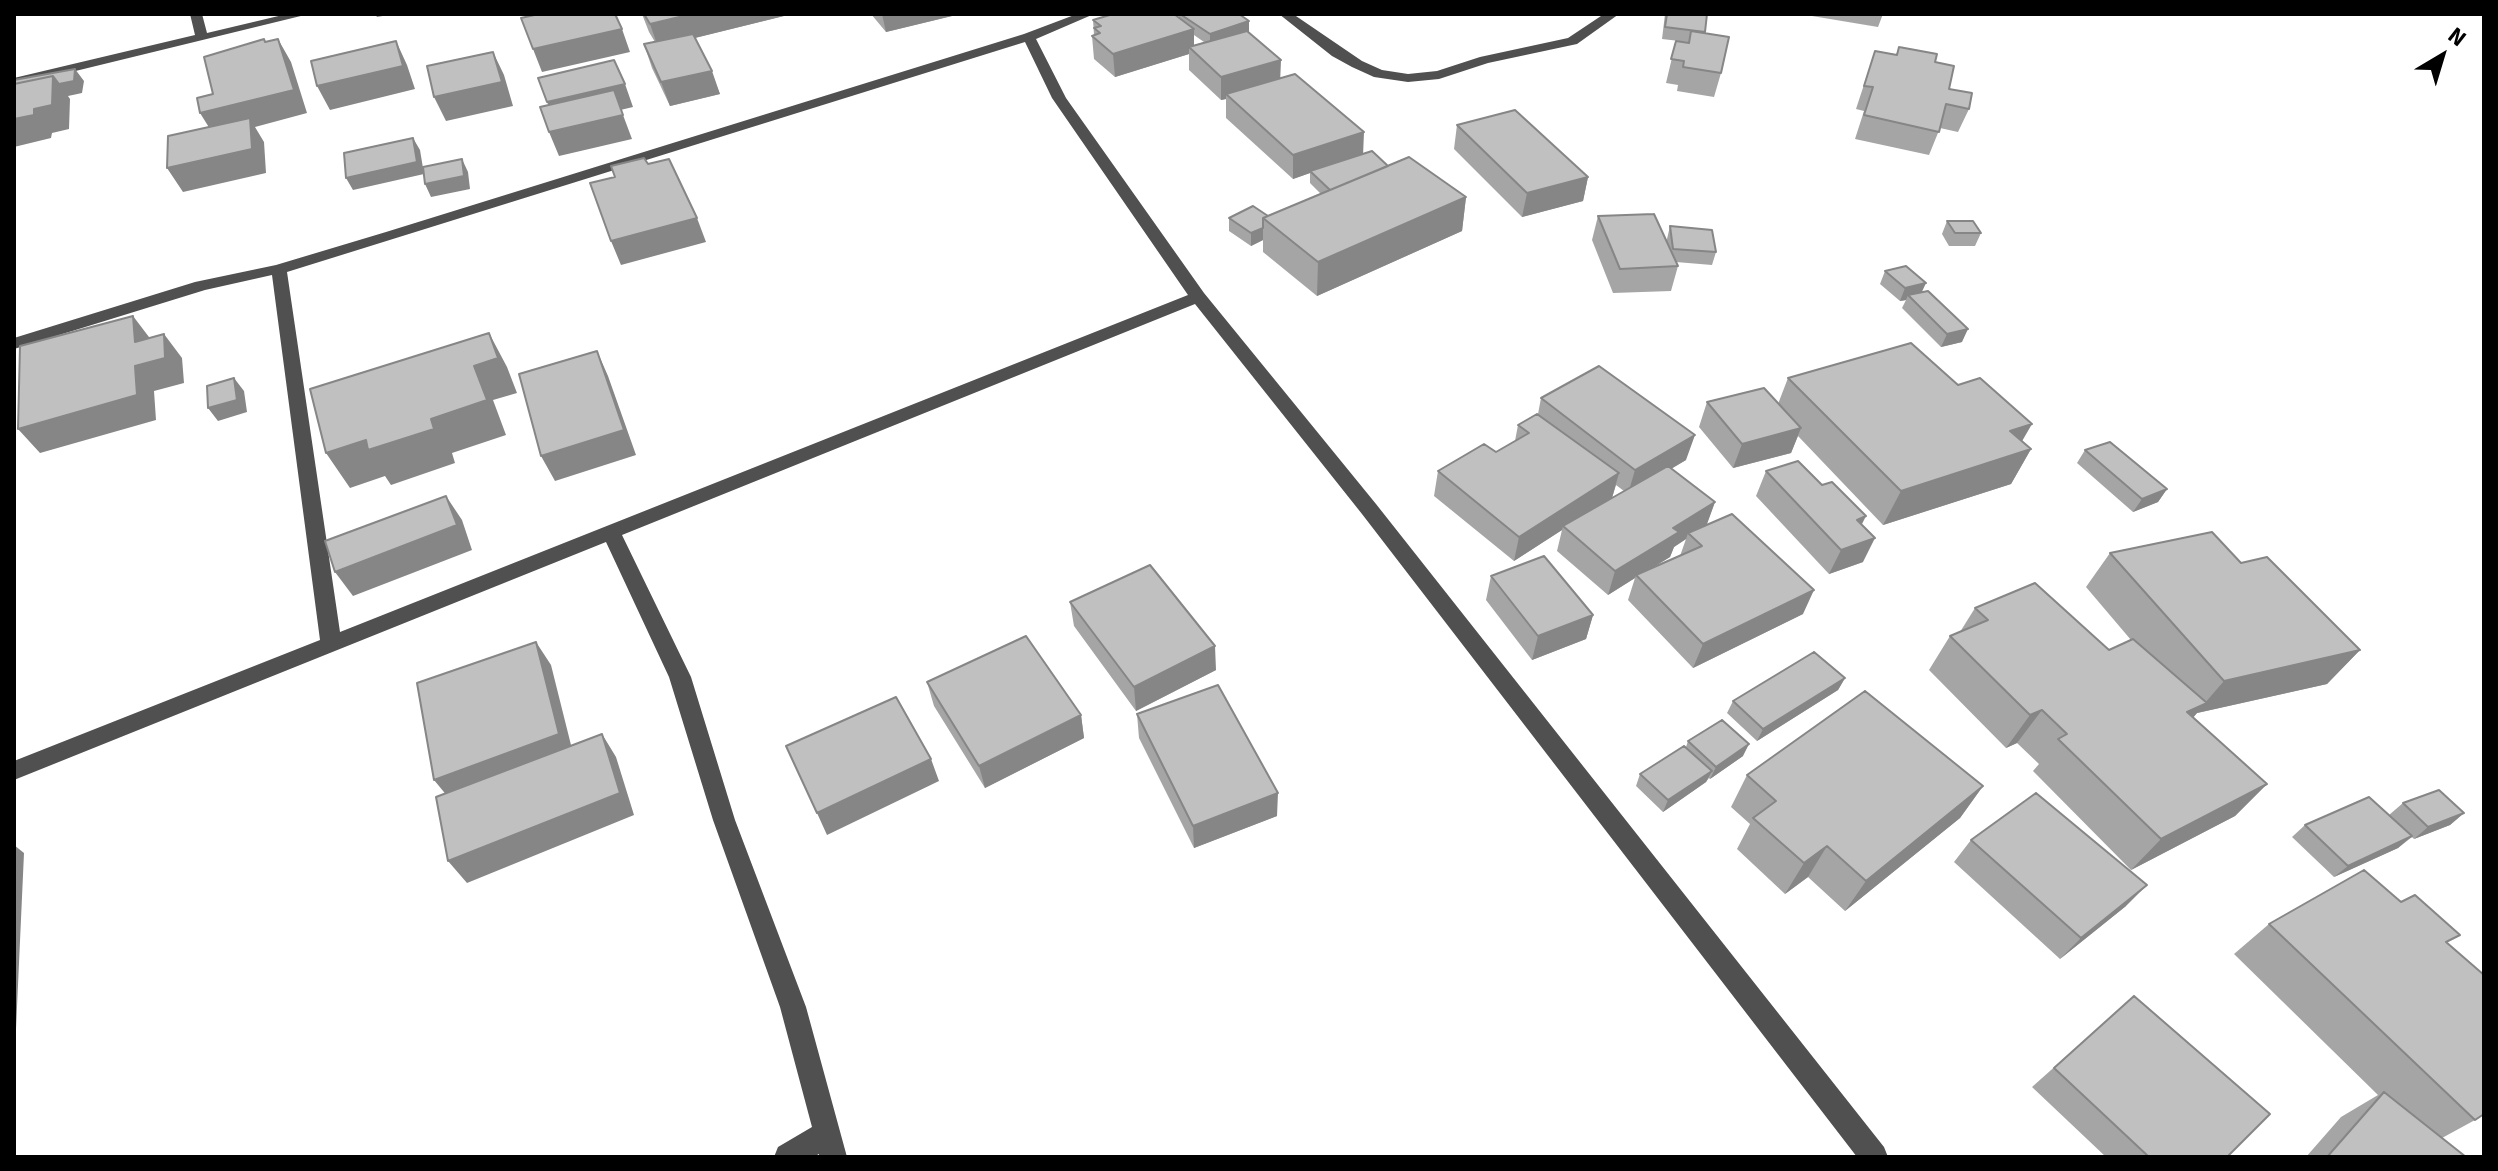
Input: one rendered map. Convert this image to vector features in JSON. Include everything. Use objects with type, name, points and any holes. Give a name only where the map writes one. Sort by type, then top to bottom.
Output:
[{"type":"street","points":[[196,14],[202,37]]},
{"type":"street","points":[[14,82],[303,14]]},
{"type":"street","points":[[14,344],[201,286],[279,269],[1029,37],[1088,14]]},
{"type":"street","points":[[1285,14],[1357,64],[1379,74],[1408,78],[1439,75],[1485,60],[1572,41],[1613,14]]},
{"type":"street","points":[[1029,37],[1059,98],[1198,297],[1379,521],[1874,1157]]},
{"type":"street","points":[[279,269],[331,643]]},
{"type":"street","points":[[14,771],[1198,297]]},
{"type":"street","points":[[610,531],[680,677],[724,820],[793,1007],[830,1145],[788,1157]]},
{"type":"building","points":[[539,14],[615,14],[622,29],[533,49],[521,18]]},
{"type":"building","points":[[644,14],[692,14],[650,24]]},
{"type":"building","points":[[1113,14],[1174,14],[1194,29],[1113,54],[1092,36],[1100,33],[1094,28],[1101,26],[1093,20]]},
{"type":"building","points":[[1180,14],[1239,14],[1249,21],[1210,34]]},
{"type":"building","points":[[1667,14],[1707,14],[1705,32],[1665,27]]},
{"type":"building","points":[[1247,31],[1281,60],[1221,77],[1189,47]]},
{"type":"building","points":[[1691,31],[1729,37],[1721,73],[1683,67],[1684,61],[1671,59],[1676,41],[1689,43]]},
{"type":"building","points":[[693,34],[712,71],[661,82],[644,44]]},
{"type":"building","points":[[264,39],[265,42],[278,39],[294,90],[200,113],[197,98],[213,94],[204,57]]},
{"type":"building","points":[[396,41],[403,66],[317,86],[311,61]]},
{"type":"building","points":[[1899,47],[1937,54],[1935,62],[1954,66],[1949,89],[1972,93],[1969,109],[1946,104],[1939,132],[1864,115],[1873,87],[1864,86],[1875,51],[1897,55]]},
{"type":"building","points":[[493,52],[502,82],[434,97],[427,66]]},
{"type":"building","points":[[614,60],[625,84],[547,102],[538,78]]},
{"type":"building","points":[[75,69],[74,81],[59,84],[53,76],[14,84],[14,80]]},
{"type":"building","points":[[1295,74],[1364,132],[1293,155],[1226,94]]},
{"type":"building","points":[[53,76],[52,105],[34,109],[34,115],[14,119],[14,84]]},
{"type":"building","points":[[614,90],[623,115],[549,132],[540,107]]},
{"type":"building","points":[[1515,110],[1588,177],[1527,193],[1457,125]]},
{"type":"building","points":[[250,118],[252,149],[167,168],[168,136]]},
{"type":"building","points":[[413,138],[417,162],[346,178],[344,153]]},
{"type":"building","points":[[1372,151],[1388,166],[1330,190],[1310,171]]},
{"type":"building","points":[[1409,157],[1466,197],[1318,262],[1263,218]]},
{"type":"building","points":[[644,158],[648,164],[669,159],[697,218],[611,241],[590,183],[615,177],[611,166]]},
{"type":"building","points":[[462,159],[464,176],[425,184],[423,167]]},
{"type":"building","points":[[1253,206],[1268,216],[1263,218],[1263,228],[1251,233],[1229,218]]},
{"type":"building","points":[[1654,214],[1678,266],[1620,269],[1598,216]]},
{"type":"building","points":[[1947,221],[1973,221],[1981,233],[1955,233]]},
{"type":"building","points":[[1670,226],[1712,230],[1716,252],[1673,249]]},
{"type":"building","points":[[1906,266],[1926,283],[1905,288],[1885,271]]},
{"type":"building","points":[[1928,291],[1968,329],[1947,334],[1908,295]]},
{"type":"building","points":[[133,316],[135,342],[164,334],[165,358],[135,366],[137,395],[18,429],[20,346]]},
{"type":"building","points":[[489,333],[498,358],[474,366],[487,400],[431,419],[434,429],[368,450],[366,440],[326,453],[310,389]]},
{"type":"building","points":[[1911,343],[1958,385],[1980,378],[2032,424],[2010,431],[2031,449],[1901,491],[1788,378]]},
{"type":"building","points":[[597,351],[624,430],[541,456],[519,374]]},
{"type":"building","points":[[1599,366],[1695,435],[1635,470],[1541,398]]},
{"type":"building","points":[[234,378],[237,400],[208,408],[207,386]]},
{"type":"building","points":[[1764,388],[1801,428],[1742,444],[1707,402]]},
{"type":"building","points":[[1537,414],[1619,473],[1519,537],[1438,471],[1484,444],[1496,452],[1529,433],[1518,425]]},
{"type":"building","points":[[2110,442],[2167,489],[2142,499],[2085,450]]},
{"type":"building","points":[[1798,461],[1822,485],[1832,482],[1866,516],[1857,520],[1875,538],[1841,550],[1766,471]]},
{"type":"building","points":[[1668,466],[1715,502],[1673,528],[1679,532],[1615,571],[1563,526]]},
{"type":"building","points":[[446,496],[457,525],[335,572],[325,541]]},
{"type":"building","points":[[1732,514],[1814,590],[1703,644],[1636,575],[1702,546],[1688,533]]},
{"type":"building","points":[[2212,532],[2241,563],[2267,557],[2360,650],[2224,681],[2110,553]]},
{"type":"building","points":[[1544,556],[1593,615],[1538,636],[1491,576]]},
{"type":"building","points":[[1150,565],[1215,646],[1134,687],[1070,602]]},
{"type":"building","points":[[2035,583],[2109,650],[2133,639],[2207,703],[2187,712],[2267,784],[2161,839],[2058,739],[2067,734],[2042,710],[2030,715],[1950,636],[1988,620],[1975,608]]},
{"type":"building","points":[[1026,636],[1081,715],[979,766],[927,682]]},
{"type":"building","points":[[536,642],[559,734],[434,780],[417,683]]},
{"type":"building","points":[[1814,652],[1845,678],[1763,729],[1733,701]]},
{"type":"building","points":[[1218,685],[1278,793],[1193,826],[1137,714]]},
{"type":"building","points":[[1865,691],[1983,786],[1866,881],[1827,846],[1804,863],[1753,818],[1776,801],[1747,775]]},
{"type":"building","points":[[896,697],[931,759],[817,813],[786,746]]},
{"type":"building","points":[[1722,720],[1749,744],[1716,767],[1688,741]]},
{"type":"building","points":[[602,734],[620,793],[448,861],[436,797]]},
{"type":"building","points":[[1684,746],[1712,771],[1668,800],[1640,774]]},
{"type":"building","points":[[2439,790],[2464,813],[2428,827],[2403,803]]},
{"type":"building","points":[[2036,793],[2147,885],[2081,938],[1971,840]]},
{"type":"building","points":[[2369,797],[2412,836],[2348,866],[2305,825]]},
{"type":"building","points":[[2364,870],[2401,902],[2415,895],[2460,935],[2446,942],[2484,975],[2484,1114],[2475,1120],[2269,924]]},
{"type":"building","points":[[2134,996],[2270,1114],[2227,1157],[2149,1157],[2054,1068]]},
{"type":"building","points":[[2384,1092],[2466,1157],[2327,1157]]}]
